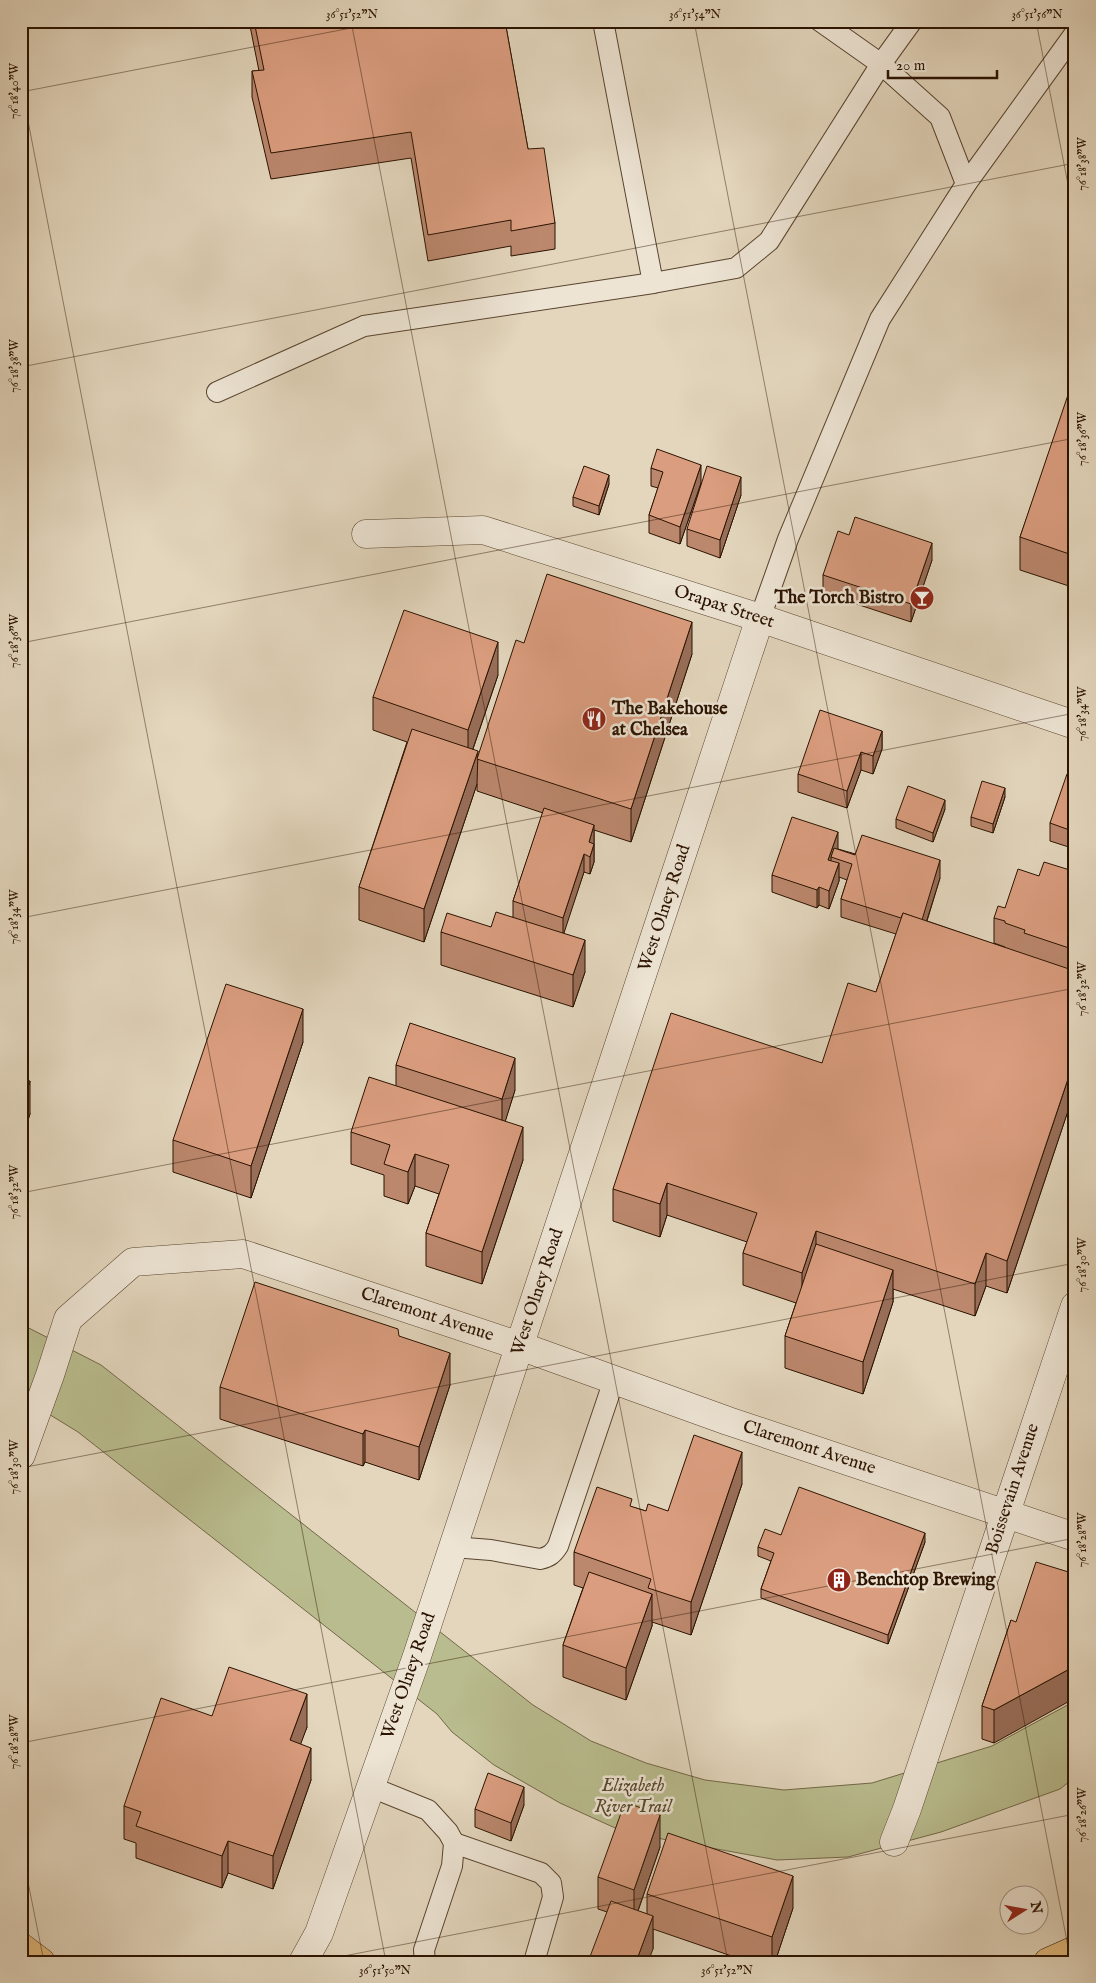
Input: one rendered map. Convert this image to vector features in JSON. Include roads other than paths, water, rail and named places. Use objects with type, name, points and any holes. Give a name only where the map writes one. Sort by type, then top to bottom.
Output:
[{"type":"highway","points":[[21,1947],[41,1962]]},
{"type":"highway","points":[[1048,1962],[1075,1950]]},
{"type":"street","name":"Orapax Street","points":[[366,534],[483,530],[760,618],[1075,725]]},
{"type":"street","name":"West Olney Road","points":[[303,1962],[320,1933],[453,1547],[760,618]]},
{"type":"street","name":"Claremont Avenue","points":[[21,1455],[68,1319],[133,1262],[243,1254],[520,1346],[728,1421],[1075,1537]]},
{"type":"street","name":"Boissevain Avenue","points":[[894,1842],[907,1809],[1075,1306]]},
{"type":"lane","points":[[603,21],[653,283]]},
{"type":"lane","points":[[820,21],[881,64],[940,117],[966,184]]},
{"type":"lane","points":[[216,392],[364,326],[653,283],[736,268],[768,241],[881,64],[912,21]]},
{"type":"lane","points":[[760,618],[788,539],[880,319],[966,184],[1075,33]]},
{"type":"lane","points":[[453,1547],[491,1550],[540,1559],[553,1553],[558,1546],[614,1380]]},
{"type":"lane","points":[[371,1787],[428,1810],[448,1832],[454,1843],[452,1866],[424,1950],[425,1962]]},
{"type":"lane","points":[[454,1843],[541,1873],[551,1883],[554,1897],[534,1962]]},
{"type":"place","name":"The Torch Bistro","points":[[922,598]]},
{"type":"place","name":"The Bakehouse at Chelsea","points":[[594,719]]},
{"type":"place","name":"Benchtop Brewing","points":[[839,1580]]},
{"type":"park label","name":"Elizabeth River Trail","points":[[633,1796]]}]
